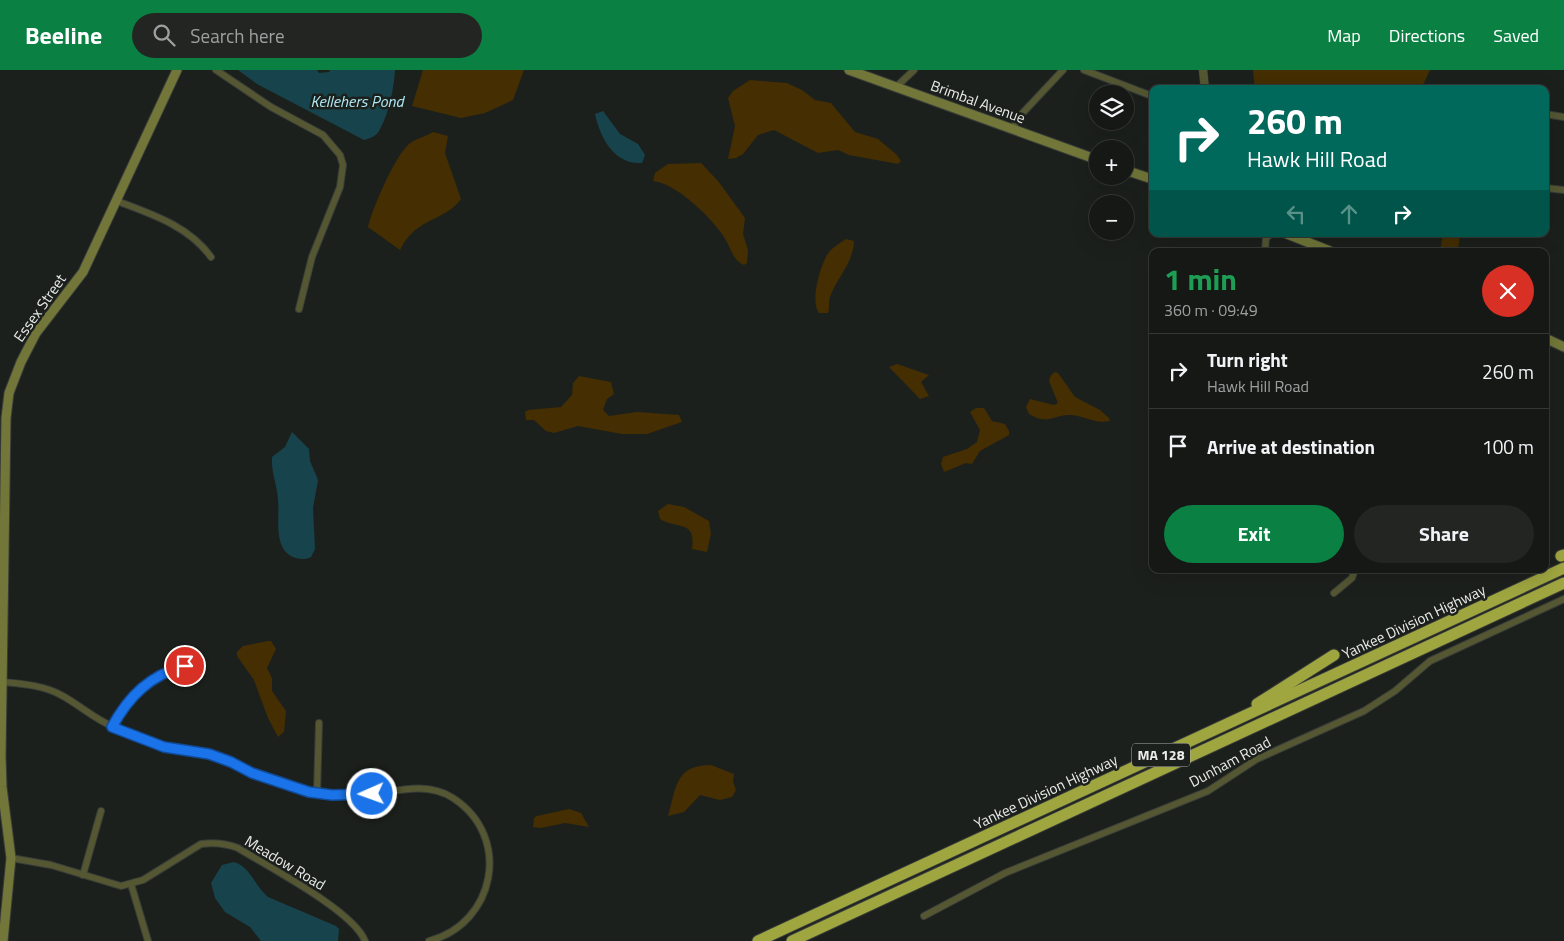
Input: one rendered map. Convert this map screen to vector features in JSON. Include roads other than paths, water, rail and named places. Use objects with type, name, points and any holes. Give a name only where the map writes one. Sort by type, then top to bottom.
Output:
[{"type":"highway","name":"Yankee Division Highway","points":[[758,941],[1564,568]]},
{"type":"highway","name":"Yankee Division Highway","points":[[792,941],[1564,583]]},
{"type":"highway","points":[[1214,730],[1334,655]]},
{"type":"main road","name":"Essex Street","points":[[3,941],[4,880],[11,858],[1,776],[2,542],[6,418],[14,380],[21,362],[36,333],[83,272],[177,70]]},
{"type":"main road","name":"Brimbal Avenue","points":[[849,70],[1089,157]]},
{"type":"main road","points":[[1134,173],[1149,179]]},
{"type":"main road","points":[[1295,237],[1322,248]]},
{"type":"main road","points":[[1549,340],[1564,347]]},
{"type":"street","points":[[216,70],[271,107],[323,135],[340,155],[343,165],[340,187],[312,257],[299,309]]},
{"type":"street","points":[[896,87],[914,70]]},
{"type":"street","points":[[1013,129],[1017,119],[1063,70]]},
{"type":"street","points":[[1084,70],[1149,95]]},
{"type":"street","points":[[1203,70],[1205,85]]},
{"type":"street","points":[[1549,115],[1564,117]]},
{"type":"street","points":[[1549,188],[1564,190]]},
{"type":"street","points":[[117,201],[165,220],[201,243],[211,256]]},
{"type":"street","points":[[1334,593],[1352,578],[1354,573]]},
{"type":"street","name":"Dunham Road","points":[[924,916],[1005,873],[1208,791],[1257,759],[1364,711],[1395,691],[1430,661],[1564,599]]},
{"type":"street","points":[[112,727],[128,701],[148,682],[168,670],[201,662]]},
{"type":"street","points":[[2,682],[25,684],[61,694],[93,717],[112,727],[164,747],[217,757],[283,784],[316,793],[356,796],[425,788],[452,797],[472,814],[488,840],[491,856],[486,888],[477,906],[466,920],[448,934],[428,941]]},
{"type":"street","points":[[316,793],[319,723]]},
{"type":"street","points":[[83,875],[101,811]]},
{"type":"street","name":"Meadow Road","points":[[131,884],[164,868],[201,844],[211,842],[226,844],[245,853],[330,905],[361,932],[364,941]]},
{"type":"street","points":[[11,858],[51,865],[121,886],[131,884],[148,941]]},
{"type":"water","name":"Kellehers Pond","points":[[238,70],[317,70],[319,73],[329,72],[330,70],[395,70],[394,85],[383,123],[375,135],[364,140],[257,84]]},
{"type":"water","points":[[603,111],[620,134],[638,144],[645,155],[642,163],[624,159],[610,148],[597,123],[595,114]]},
{"type":"water","points":[[292,432],[309,449],[310,461],[318,480],[313,508],[315,549],[311,557],[305,559],[296,558],[288,554],[280,541],[278,499],[272,468],[272,457],[285,447]]},
{"type":"water","points":[[234,862],[245,868],[268,897],[336,926],[339,929],[338,941],[261,941],[250,927],[225,912],[215,898],[211,883],[222,865]]}]
